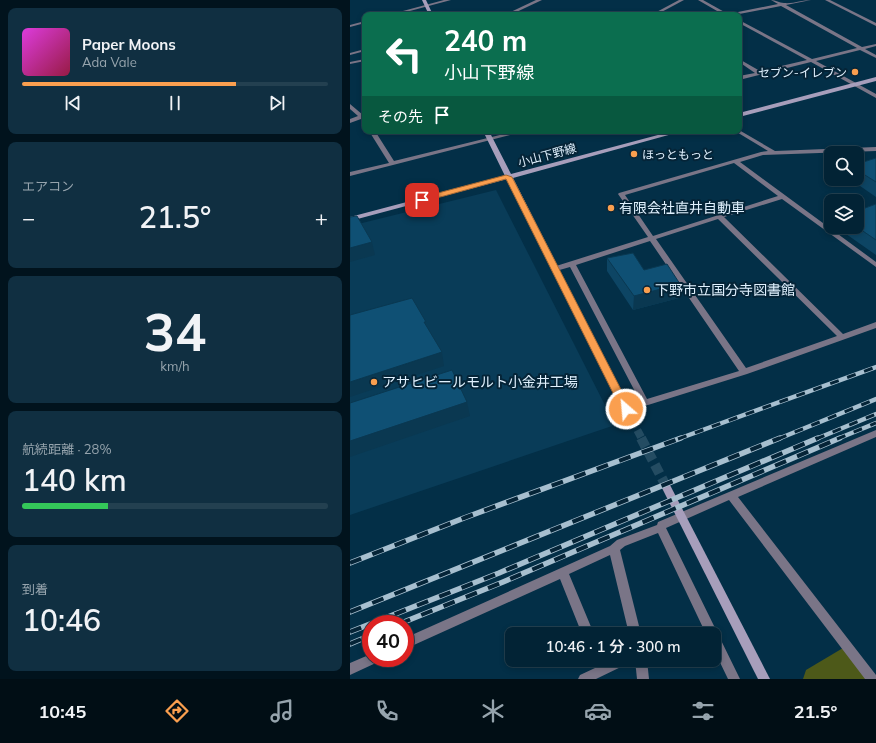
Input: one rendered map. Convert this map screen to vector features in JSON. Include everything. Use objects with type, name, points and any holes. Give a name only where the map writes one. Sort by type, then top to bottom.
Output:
[{"type":"street","points":[[424,0],[429,12]]},
{"type":"street","points":[[402,12],[449,0]]},
{"type":"street","points":[[513,12],[540,0]]},
{"type":"street","points":[[659,12],[682,0]]},
{"type":"street","points":[[700,0],[722,12]]},
{"type":"street","points":[[774,0],[876,57]]},
{"type":"street","points":[[742,12],[809,0]]},
{"type":"street","points":[[827,0],[876,25]]},
{"type":"street","points":[[350,26],[362,23]]},
{"type":"street","points":[[742,23],[876,96]]},
{"type":"street","points":[[742,77],[876,45]]},
{"type":"street","points":[[350,54],[362,51]]},
{"type":"street","points":[[351,62],[362,60]]},
{"type":"street","points":[[742,62],[760,73]]},
{"type":"street","points":[[742,114],[876,79]]},
{"type":"street","points":[[350,106],[362,115]]},
{"type":"street","points":[[350,121],[362,118]]},
{"type":"street","points":[[742,133],[772,151]]},
{"type":"street","points":[[374,134],[392,162]]},
{"type":"street","points":[[487,134],[626,409]]},
{"type":"street","points":[[350,174],[392,162],[512,134]]},
{"type":"street","name":"小山下野線","points":[[350,219],[669,134]]},
{"type":"street","points":[[744,372],[621,194],[772,151],[876,149]]},
{"type":"street","points":[[735,161],[876,265]]},
{"type":"street","points":[[556,269],[784,196]]},
{"type":"street","points":[[720,217],[842,337]]},
{"type":"street","points":[[572,264],[645,402],[744,372],[876,325]]},
{"type":"street","points":[[414,640],[614,549],[621,543],[660,528],[662,524],[876,433]]},
{"type":"street","points":[[667,488],[764,679]]},
{"type":"street","points":[[731,495],[872,679]]},
{"type":"street","points":[[660,528],[709,627]]},
{"type":"street","points":[[614,549],[633,627]]},
{"type":"street","points":[[563,572],[585,627]]},
{"type":"street","points":[[721,652],[734,679]]},
{"type":"street","points":[[350,669],[362,664]]},
{"type":"street","points":[[584,679],[598,667]]},
{"type":"street","points":[[641,667],[644,679]]},
{"type":"shaded area","points":[[496,190],[615,425],[350,515],[350,226]]},
{"type":"green space","points":[[843,648],[867,679],[803,679],[806,670]]},
{"type":"building","points":[[876,158],[876,182],[864,174],[864,162]]},
{"type":"building","points":[[876,204],[876,240],[864,232],[864,208]]},
{"type":"building","points":[[357,216],[372,242],[350,248],[350,217]]},
{"type":"building","points":[[633,253],[644,270],[667,264],[680,284],[634,296],[607,258]]},
{"type":"building","points":[[412,298],[442,352],[350,382],[350,315]]},
{"type":"building","points":[[452,370],[467,402],[350,441],[350,403]]},
{"type":"tunnel","points":[[626,409],[642,439]]},
{"type":"tunnel","points":[[641,438],[667,488]]},
{"type":"railway","points":[[678,439],[876,367]]},
{"type":"railway","points":[[778,439],[876,399]]},
{"type":"railway","points":[[816,439],[876,414]]},
{"type":"railway","points":[[837,439],[876,423]]},
{"type":"railway","points":[[350,563],[464,518],[681,438]]},
{"type":"railway","points":[[350,612],[780,438]]},
{"type":"railway","points":[[350,632],[499,573],[818,438]]},
{"type":"railway","points":[[414,618],[503,582],[840,438]]},
{"type":"railway","points":[[350,644],[362,639]]},
{"type":"place","name":"セブン-イレブン","points":[[855,72]]},
{"type":"place","name":"ほっともっと","points":[[634,154]]},
{"type":"place","name":"有限会社直井自動車","points":[[611,208]]},
{"type":"place","name":"下野市立国分寺図書館","points":[[647,290]]},
{"type":"place","name":"アサヒビールモルト小金井工場","points":[[374,382]]},
{"type":"route","points":[[422,200],[508,177],[626,409]]}]
